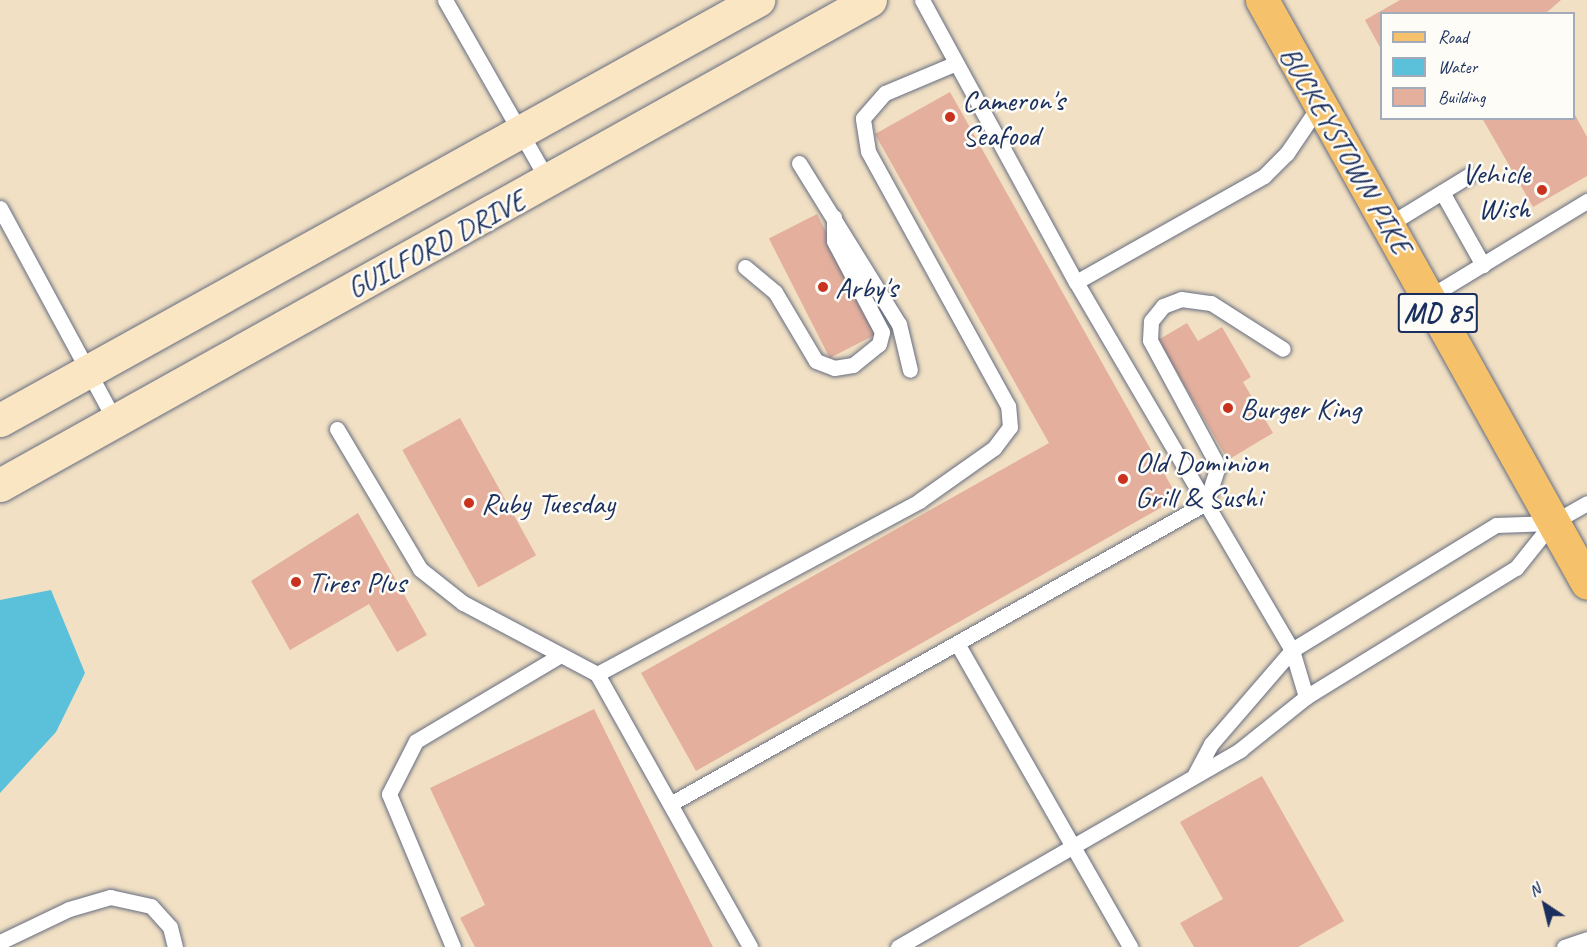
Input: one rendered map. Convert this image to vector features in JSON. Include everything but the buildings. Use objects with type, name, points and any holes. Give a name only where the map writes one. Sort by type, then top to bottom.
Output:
[{"type":"main road","name":"GUILFORD DRIVE","points":[[0,420],[758,0]]},
{"type":"main road","name":"GUILFORD DRIVE","points":[[0,485],[113,417],[549,183],[870,0]]},
{"type":"main road","name":"BUCKEYSTOWN PIKE","points":[[1262,0],[1319,106],[1429,297],[1587,583]]},
{"type":"lane","points":[[445,0],[549,183]]},
{"type":"lane","points":[[922,0],[1076,282],[1292,650],[1306,697]]},
{"type":"lane","points":[[597,674],[919,501],[994,448],[1010,427],[1008,406],[868,152],[863,118],[885,93],[956,63]]},
{"type":"lane","points":[[1076,282],[1214,208],[1287,153],[1319,106]]},
{"type":"lane","points":[[799,162],[899,324],[910,370]]},
{"type":"lane","points":[[1388,225],[1468,176]]},
{"type":"lane","points":[[1442,192],[1483,265]]},
{"type":"lane","points":[[1429,297],[1587,201]]},
{"type":"lane","points":[[0,208],[113,417]]},
{"type":"lane","points":[[745,267],[775,292],[816,361],[834,368],[853,365],[879,344],[882,332],[834,241],[834,217]]},
{"type":"lane","points":[[672,803],[958,645],[1206,503],[1218,466],[1150,340],[1155,313],[1181,299],[1211,303],[1283,350]]},
{"type":"lane","points":[[337,429],[420,569],[463,603],[559,656],[597,674],[672,803],[750,947]]},
{"type":"lane","points":[[898,947],[1240,750],[1306,697],[1516,568],[1552,523],[1587,503]]},
{"type":"lane","points":[[1193,777],[1211,744],[1292,650],[1496,525],[1552,523]]},
{"type":"lane","points":[[958,645],[1130,947]]},
{"type":"lane","points":[[453,947],[389,794],[416,741],[559,656]]},
{"type":"lane","points":[[0,942],[69,909],[110,897],[151,906],[170,927],[175,947]]},
{"type":"lane","points":[[1566,946],[1587,939]]},
{"type":"water","points":[[51,590],[85,673],[56,732],[0,793],[0,600]]},
{"type":"place","name":"Cameron's Seafood","points":[[950,117]]},
{"type":"place","name":"Vehicle Wish","points":[[1542,190]]},
{"type":"place","name":"Arby's","points":[[823,287]]},
{"type":"place","name":"Burger King","points":[[1228,408]]},
{"type":"place","name":"Old Dominion Grill & Sushi","points":[[1123,479]]},
{"type":"place","name":"Ruby Tuesday","points":[[469,503]]},
{"type":"place","name":"Tires Plus","points":[[296,582]]}]
